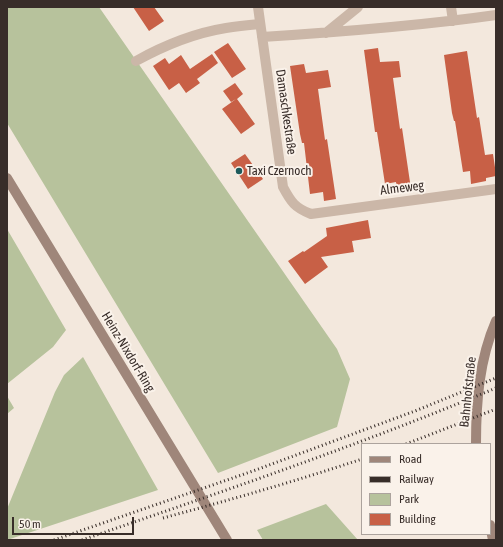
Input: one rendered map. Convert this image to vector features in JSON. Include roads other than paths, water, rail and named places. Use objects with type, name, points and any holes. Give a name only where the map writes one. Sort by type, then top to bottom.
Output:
[{"type":"main road","name":"Heinz-Nixdorf-Ring","points":[[7,178],[225,537]]},
{"type":"main road","name":"Bahnhofstraße","points":[[476,443],[477,400],[484,355],[496,321]]},
{"type":"street","name":"Damaschkestraße","points":[[258,7],[283,188],[290,200],[300,210],[311,214]]},
{"type":"street","points":[[326,33],[358,7]]},
{"type":"street","points":[[451,7],[453,21]]},
{"type":"street","points":[[262,37],[326,33],[453,21],[496,15]]},
{"type":"street","points":[[136,61],[162,48],[194,36],[225,28],[260,24]]},
{"type":"street","name":"Almeweg","points":[[311,214],[496,189]]},
{"type":"railway","points":[[54,540],[253,471],[415,411],[496,378]]},
{"type":"railway","points":[[82,540],[342,448],[496,388]]},
{"type":"railway","points":[[409,443],[496,409]]},
{"type":"railway","points":[[163,518],[263,490],[361,459]]},
{"type":"place","name":"Taxi Czernoch","points":[[239,171]]}]
